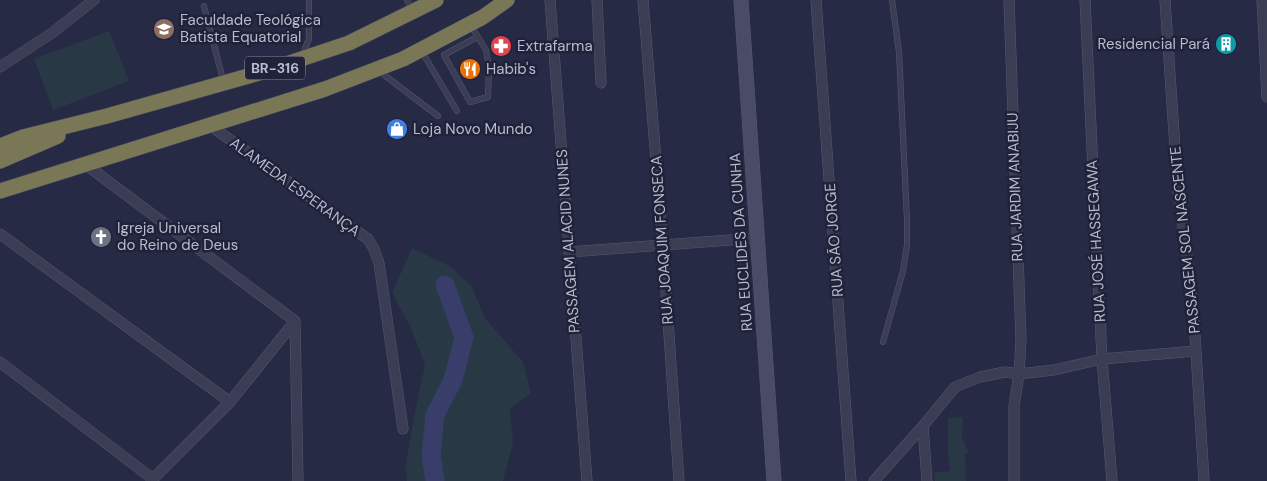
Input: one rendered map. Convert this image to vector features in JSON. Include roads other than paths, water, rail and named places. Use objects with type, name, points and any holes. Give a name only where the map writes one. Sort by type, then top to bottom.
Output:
[{"type":"highway","name":"BR-316","points":[[0,161],[108,116],[224,83],[348,43],[410,6],[436,0]]},
{"type":"highway","name":"BR-316","points":[[1,191],[212,126],[377,70],[421,50],[473,30],[507,0]]},
{"type":"highway","points":[[0,146],[23,137],[108,116]]},
{"type":"street","points":[[0,67],[52,33],[94,0]]},
{"type":"street","name":"PASSAGEM ALACID NUNES","points":[[550,0],[587,481]]},
{"type":"street","points":[[597,0],[601,83]]},
{"type":"street","name":"RUA JOAQUIM FONSECA","points":[[643,0],[663,246],[679,481]]},
{"type":"street","name":"RUA EUCLIDES DA CUNHA","points":[[741,0],[774,481]]},
{"type":"street","name":"RUA SÃO JORGE","points":[[816,0],[851,481]]},
{"type":"street","name":"RUA JARDIM ANABIJU","points":[[1009,0],[1021,340],[1019,374],[1013,414],[1014,481]]},
{"type":"street","name":"RUA JOSÉ HASSEGAWA","points":[[1085,0],[1102,359],[1112,481]]},
{"type":"street","name":"PASSAGEM SOL NASCENTE","points":[[1165,0],[1178,193],[1190,268],[1204,481]]},
{"type":"street","points":[[1262,0],[1267,96]]},
{"type":"street","name":"ALAMEDA ESPERANÇA","points":[[212,126],[368,239],[374,249],[378,263],[403,429]]},
{"type":"street","points":[[85,164],[295,321]]},
{"type":"street","points":[[0,234],[230,402]]},
{"type":"street","points":[[569,252],[757,238]]},
{"type":"street","points":[[0,362],[152,480],[230,402],[295,321]]},
{"type":"street","points":[[295,321],[298,481]]},
{"type":"street","points":[[874,481],[955,387],[980,377],[1005,372],[1019,374],[1054,370],[1102,359],[1196,350]]},
{"type":"street","points":[[923,426],[927,481]]},
{"type":"lane","points":[[301,59],[309,39],[309,0]]},
{"type":"lane","points":[[883,342],[903,271],[907,237],[899,52],[892,0]]},
{"type":"lane","points":[[204,6],[224,83]]},
{"type":"lane","points":[[473,30],[486,50],[489,68],[488,97],[470,102],[444,54],[473,30]]},
{"type":"lane","points":[[421,50],[457,111]]},
{"type":"lane","points":[[377,70],[438,116]]},
{"type":"waterway","points":[[435,481],[431,455],[435,415],[453,380],[464,337],[445,285]]},
{"type":"place","name":"Faculdade Teológica Batista Equatorial","points":[[164,29]]},
{"type":"place","name":"Residencial Pará","points":[[1226,44]]},
{"type":"place","name":"Extrafarma","points":[[501,46]]},
{"type":"place","name":"Habib's","points":[[470,69]]},
{"type":"place","name":"Loja Novo Mundo","points":[[397,129]]},
{"type":"place","name":"Igreja Universal do Reino de Deus","points":[[101,237]]}]
